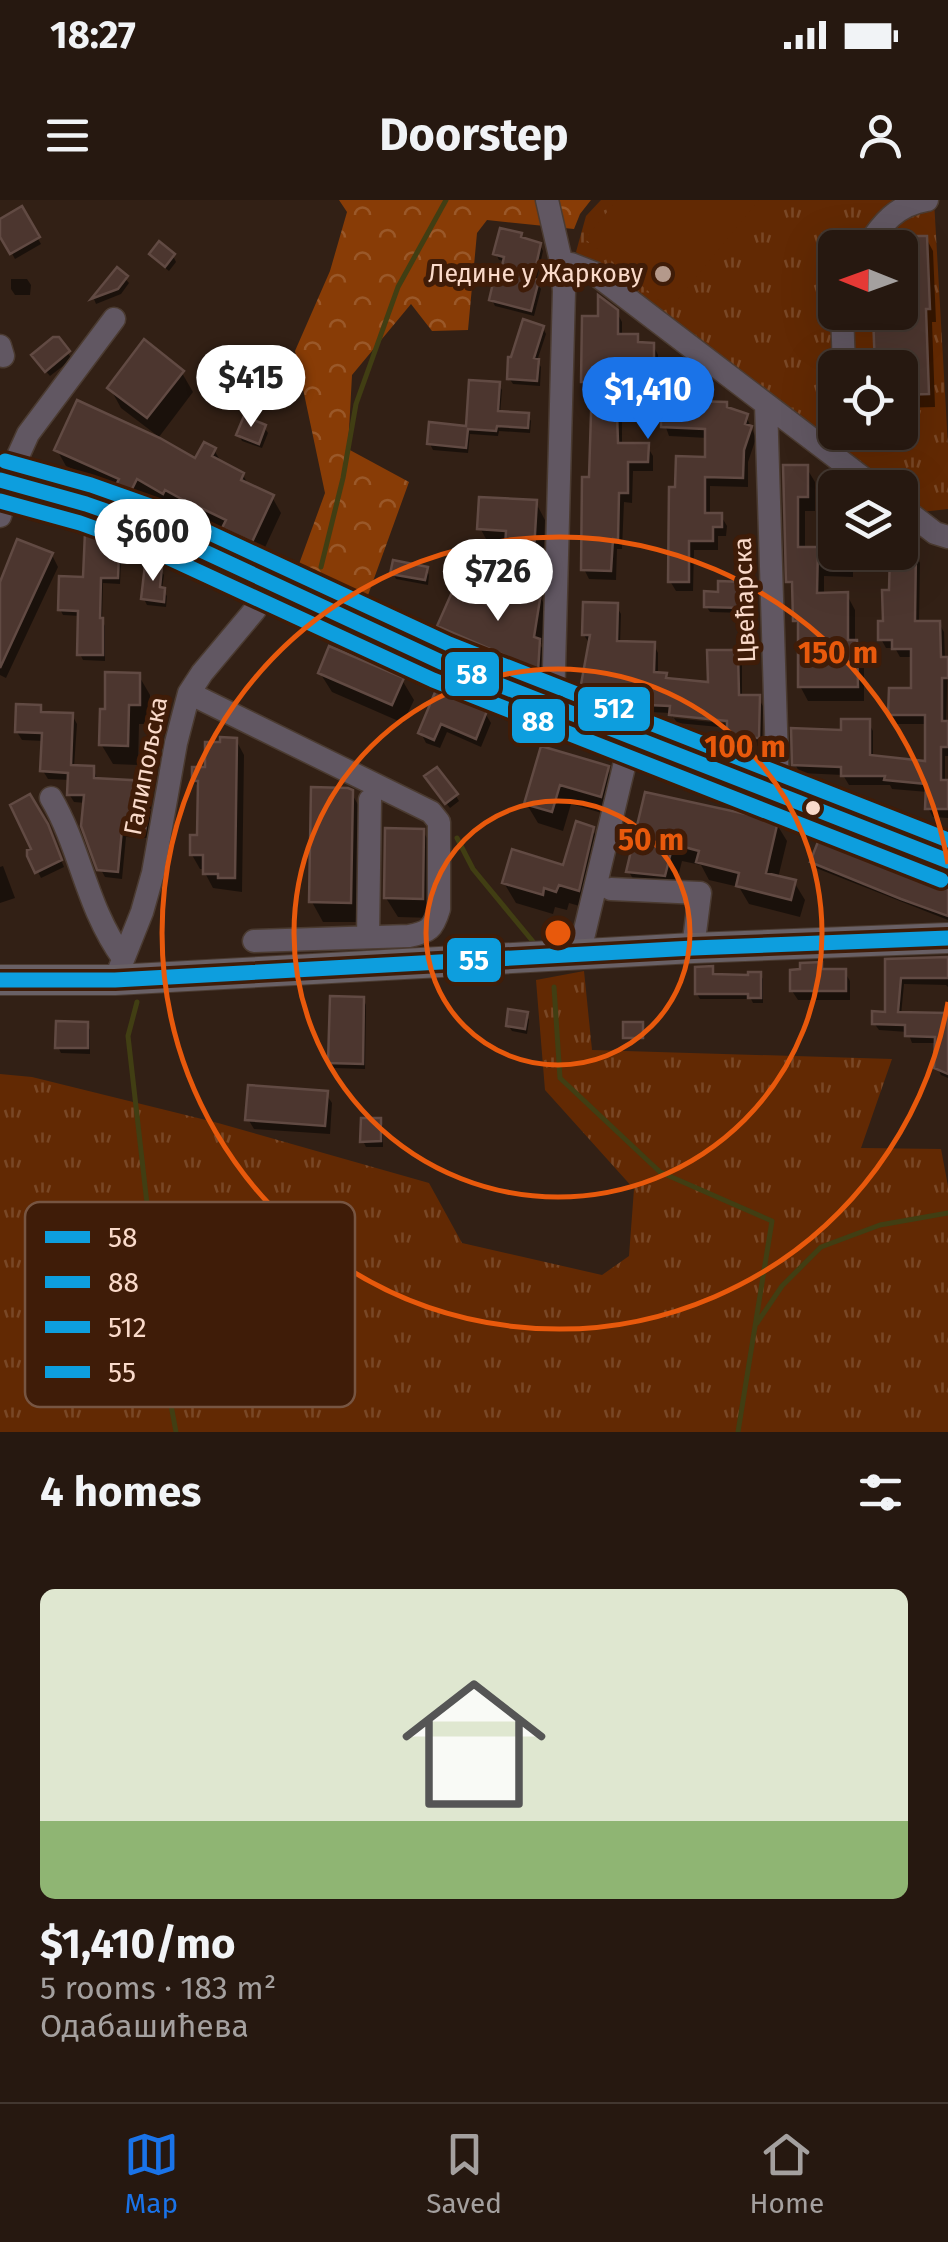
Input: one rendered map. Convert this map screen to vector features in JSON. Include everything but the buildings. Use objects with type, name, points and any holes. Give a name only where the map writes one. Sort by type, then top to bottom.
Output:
[{"type":"main road","points":[[0,980],[119,969],[948,938]]},
{"type":"street","points":[[547,200],[564,290],[554,706]]},
{"type":"street","points":[[880,230],[896,210],[927,200]]},
{"type":"street","points":[[562,264],[594,273],[852,470]]},
{"type":"street","points":[[0,516],[5,481],[31,430],[114,319]]},
{"type":"street","name":"Цвећарска","points":[[766,404],[778,794]]},
{"type":"street","points":[[5,481],[169,534],[381,637],[948,862]]},
{"type":"street","points":[[918,520],[935,533],[948,536]]},
{"type":"street","name":"Галипољска","points":[[119,969],[153,873],[189,692],[272,584]]},
{"type":"street","points":[[189,692],[435,816],[439,822],[439,909],[427,932],[409,936],[254,941]]},
{"type":"street","points":[[579,954],[631,737]]},
{"type":"street","points":[[51,798],[119,969]]},
{"type":"street","points":[[368,937],[370,800]]},
{"type":"street","points":[[611,889],[700,894],[692,948]]},
{"type":"green space","points":[[339,200],[591,200],[574,229],[487,220],[477,233],[468,330],[432,331],[411,304],[352,375],[348,449],[409,482],[363,609],[295,575],[325,493],[295,351],[330,271],[347,212]]},
{"type":"green space","points":[[601,200],[934,200],[948,509],[918,509],[918,470],[866,470],[838,450],[918,450],[918,350],[818,350],[818,435],[576,252],[586,216]]},
{"type":"green space","name":"Ледине у Жаркову","points":[[617,200],[759,200],[670,309],[585,239]]},
{"type":"green space","points":[[584,971],[592,1050],[892,1059],[861,1148],[941,1149],[948,1186],[948,1432],[0,1432],[0,1074],[32,1077],[218,1123],[429,1183],[462,1243],[602,1275],[629,1256],[634,1189],[545,1090],[536,980]]},
{"type":"waterway","points":[[321,567],[356,404],[398,287],[446,200]]},
{"type":"waterway","points":[[457,838],[473,869],[535,944]]},
{"type":"waterway","points":[[554,987],[560,1078],[660,1172],[772,1221],[738,1432]]},
{"type":"waterway","points":[[137,1002],[128,1036],[147,1202]]},
{"type":"waterway","points":[[757,1323],[782,1286],[821,1247],[880,1225],[948,1213]]},
{"type":"waterway","points":[[171,1407],[176,1432]]},
{"type":"transit line","name":"512","points":[[5,461],[156,508],[449,644],[948,840]]},
{"type":"transit line","name":"58","points":[[0,480],[149,526],[441,662],[948,861]]},
{"type":"transit line","name":"88","points":[[0,501],[141,545],[433,680],[941,880]]},
{"type":"transit line","name":"55","points":[[0,980],[115,980],[948,938]]},
{"type":"place","name":"Ледине у Жаркову","points":[[663,274]]}]
